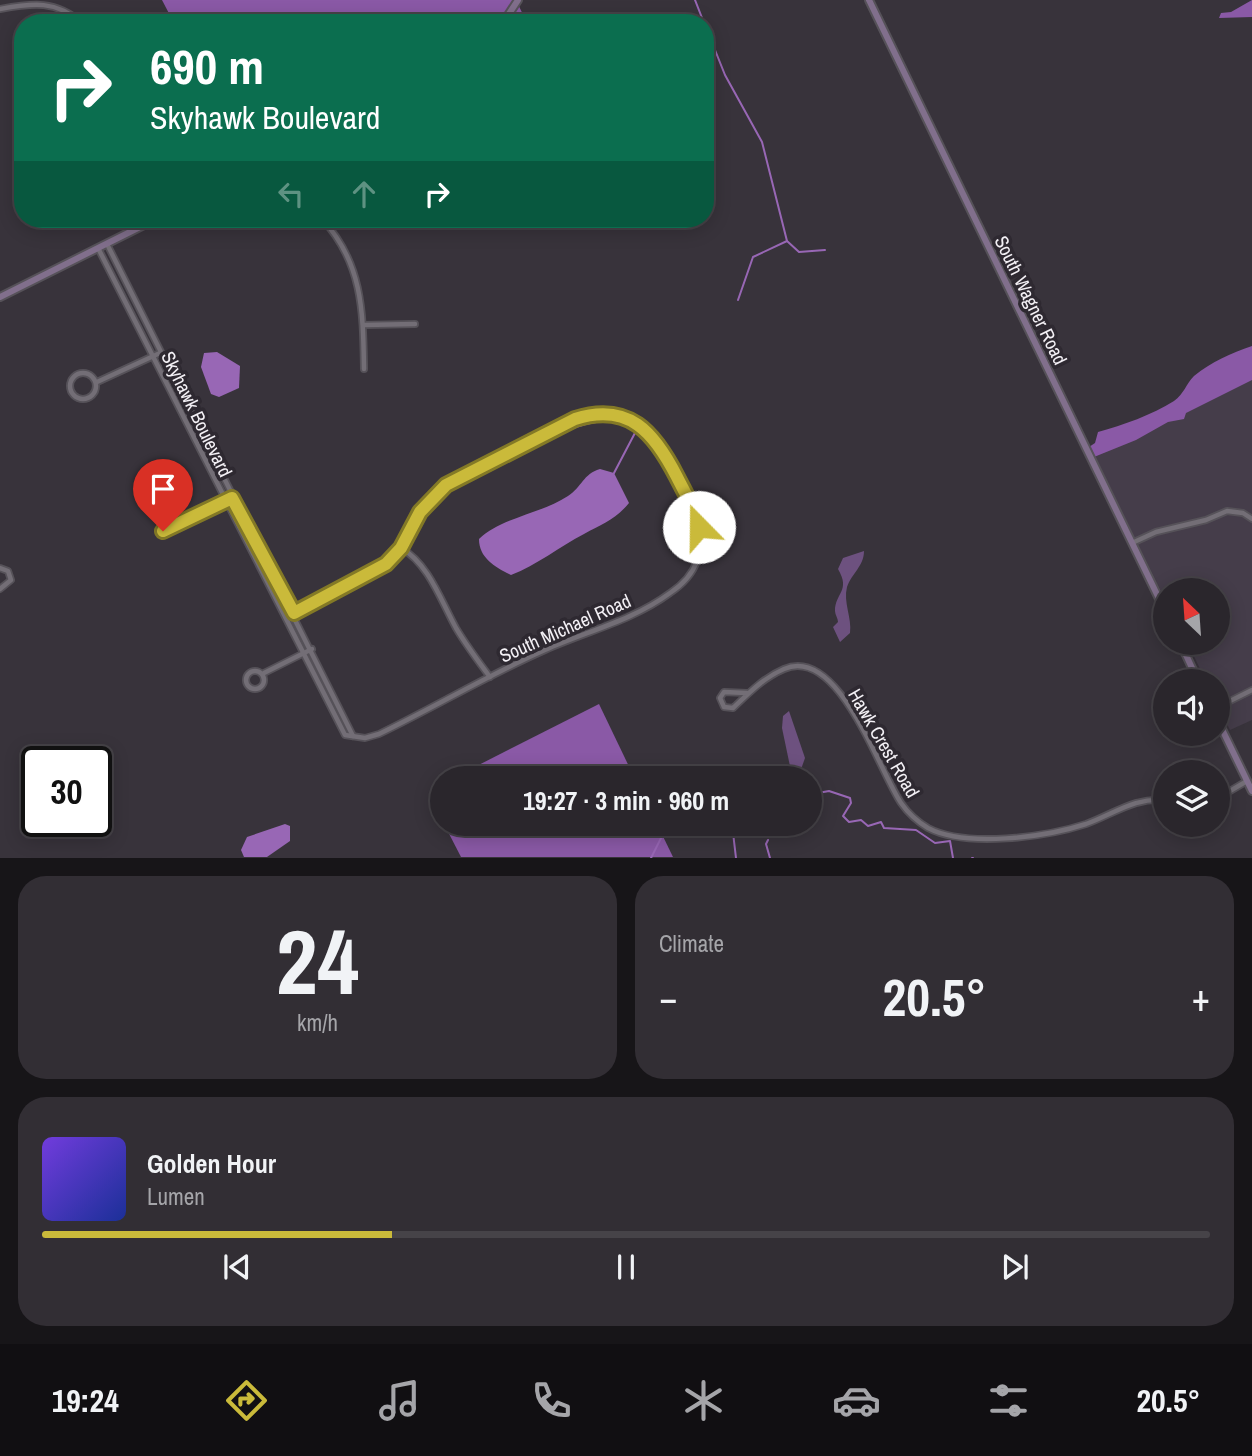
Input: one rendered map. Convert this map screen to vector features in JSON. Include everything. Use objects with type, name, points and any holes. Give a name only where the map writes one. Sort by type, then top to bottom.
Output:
[{"type":"main road","name":"South Wagner Road","points":[[869,0],[1153,586]]},
{"type":"main road","points":[[0,297],[138,228]]},
{"type":"main road","points":[[1230,746],[1252,791]]},
{"type":"street","points":[[0,9],[36,2],[66,9],[72,14]]},
{"type":"street","points":[[330,228],[342,243],[356,273],[364,325],[364,369]]},
{"type":"street","name":"Skyhawk Boulevard","points":[[107,244],[232,498],[294,613],[353,736]]},
{"type":"street","name":"Skyhawk Boulevard","points":[[99,248],[345,735],[353,736]]},
{"type":"street","points":[[364,325],[415,324]]},
{"type":"street","points":[[97,382],[95,394],[86,399],[78,397],[70,387],[73,377],[78,374],[97,382],[160,353]]},
{"type":"street","name":"South Michael Road","points":[[353,736],[372,737],[388,730],[547,649],[620,621],[680,586],[691,573],[698,558],[699,527],[664,452],[650,434],[628,419],[596,414],[575,419],[446,485],[420,512],[401,548]]},
{"type":"street","points":[[163,531],[232,498]]},
{"type":"street","points":[[1132,543],[1149,534],[1206,520],[1227,511],[1243,513],[1252,519]]},
{"type":"street","points":[[287,616],[378,569],[401,548],[415,559],[433,585],[459,633],[490,677]]},
{"type":"street","points":[[0,568],[8,571],[10,580],[0,589]]},
{"type":"street","points":[[264,673],[261,686],[255,689],[247,685],[248,674],[258,671],[264,673],[312,649]]},
{"type":"street","name":"Hawk Crest Road","points":[[747,693],[724,692],[720,698],[721,702],[724,707],[733,708],[747,693],[786,668],[807,668],[819,673],[830,681],[851,709],[906,811],[929,828],[944,834],[969,838],[1039,834],[1088,823],[1139,800],[1153,800]]},
{"type":"street","points":[[1230,701],[1252,690]]},
{"type":"street","points":[[1230,791],[1247,781]]},
{"type":"shaded area","points":[[162,0],[516,0],[523,14],[169,14]]},
{"type":"shaded area","points":[[1252,0],[1252,17],[1219,18],[1221,13],[1231,12]]},
{"type":"shaded area","points":[[1252,346],[1252,380],[1186,413],[1184,419],[1168,422],[1136,440],[1094,457],[1089,447],[1095,443],[1098,432],[1165,406],[1177,398],[1191,379],[1201,371],[1222,358]]},
{"type":"shaded area","points":[[217,352],[240,366],[239,388],[219,397],[211,394],[201,367],[204,353]]},
{"type":"shaded area","points":[[1252,377],[1252,720],[1230,730],[1230,669],[1200,669],[1193,655],[1230,655],[1230,578],[1155,578],[1094,455]]},
{"type":"shaded area","points":[[600,469],[614,473],[629,503],[613,518],[511,575],[485,557],[479,539],[488,532],[510,520],[557,502],[573,492],[590,474]]},
{"type":"shaded area","points":[[864,551],[862,561],[847,587],[850,633],[840,642],[833,627],[838,622],[836,605],[843,587],[838,569],[843,558]]},
{"type":"shaded area","points":[[599,704],[629,766],[477,766]]},
{"type":"shaded area","points":[[789,711],[805,758],[802,766],[790,766],[782,728],[783,716]]},
{"type":"shaded area","points":[[285,824],[290,826],[290,841],[267,857],[244,857],[241,850],[247,837]]},
{"type":"shaded area","points":[[450,836],[663,836],[673,857],[461,857]]},
{"type":"waterway","points":[[695,0],[700,14]]},
{"type":"waterway","points":[[714,48],[725,75],[762,142],[787,241],[753,257],[738,300]]},
{"type":"waterway","points":[[787,241],[799,252],[825,250]]},
{"type":"waterway","points":[[564,432],[599,422],[626,425],[649,443],[669,472]]},
{"type":"waterway","points":[[614,473],[636,431]]},
{"type":"waterway","points":[[671,476],[680,493]]},
{"type":"waterway","points":[[822,792],[829,791],[850,798],[851,803],[843,816],[849,822],[861,820],[868,826],[881,822],[884,828],[916,830],[935,843],[950,841],[953,858]]},
{"type":"waterway","points":[[651,858],[662,836]]},
{"type":"waterway","points":[[733,836],[736,858]]},
{"type":"waterway","points":[[768,840],[766,844],[770,858]]},
{"type":"route","points":[[163,531],[232,498],[294,613],[386,564],[401,548],[427,503],[454,480],[575,419],[596,414],[628,419],[650,434],[664,452],[699,527]]}]
